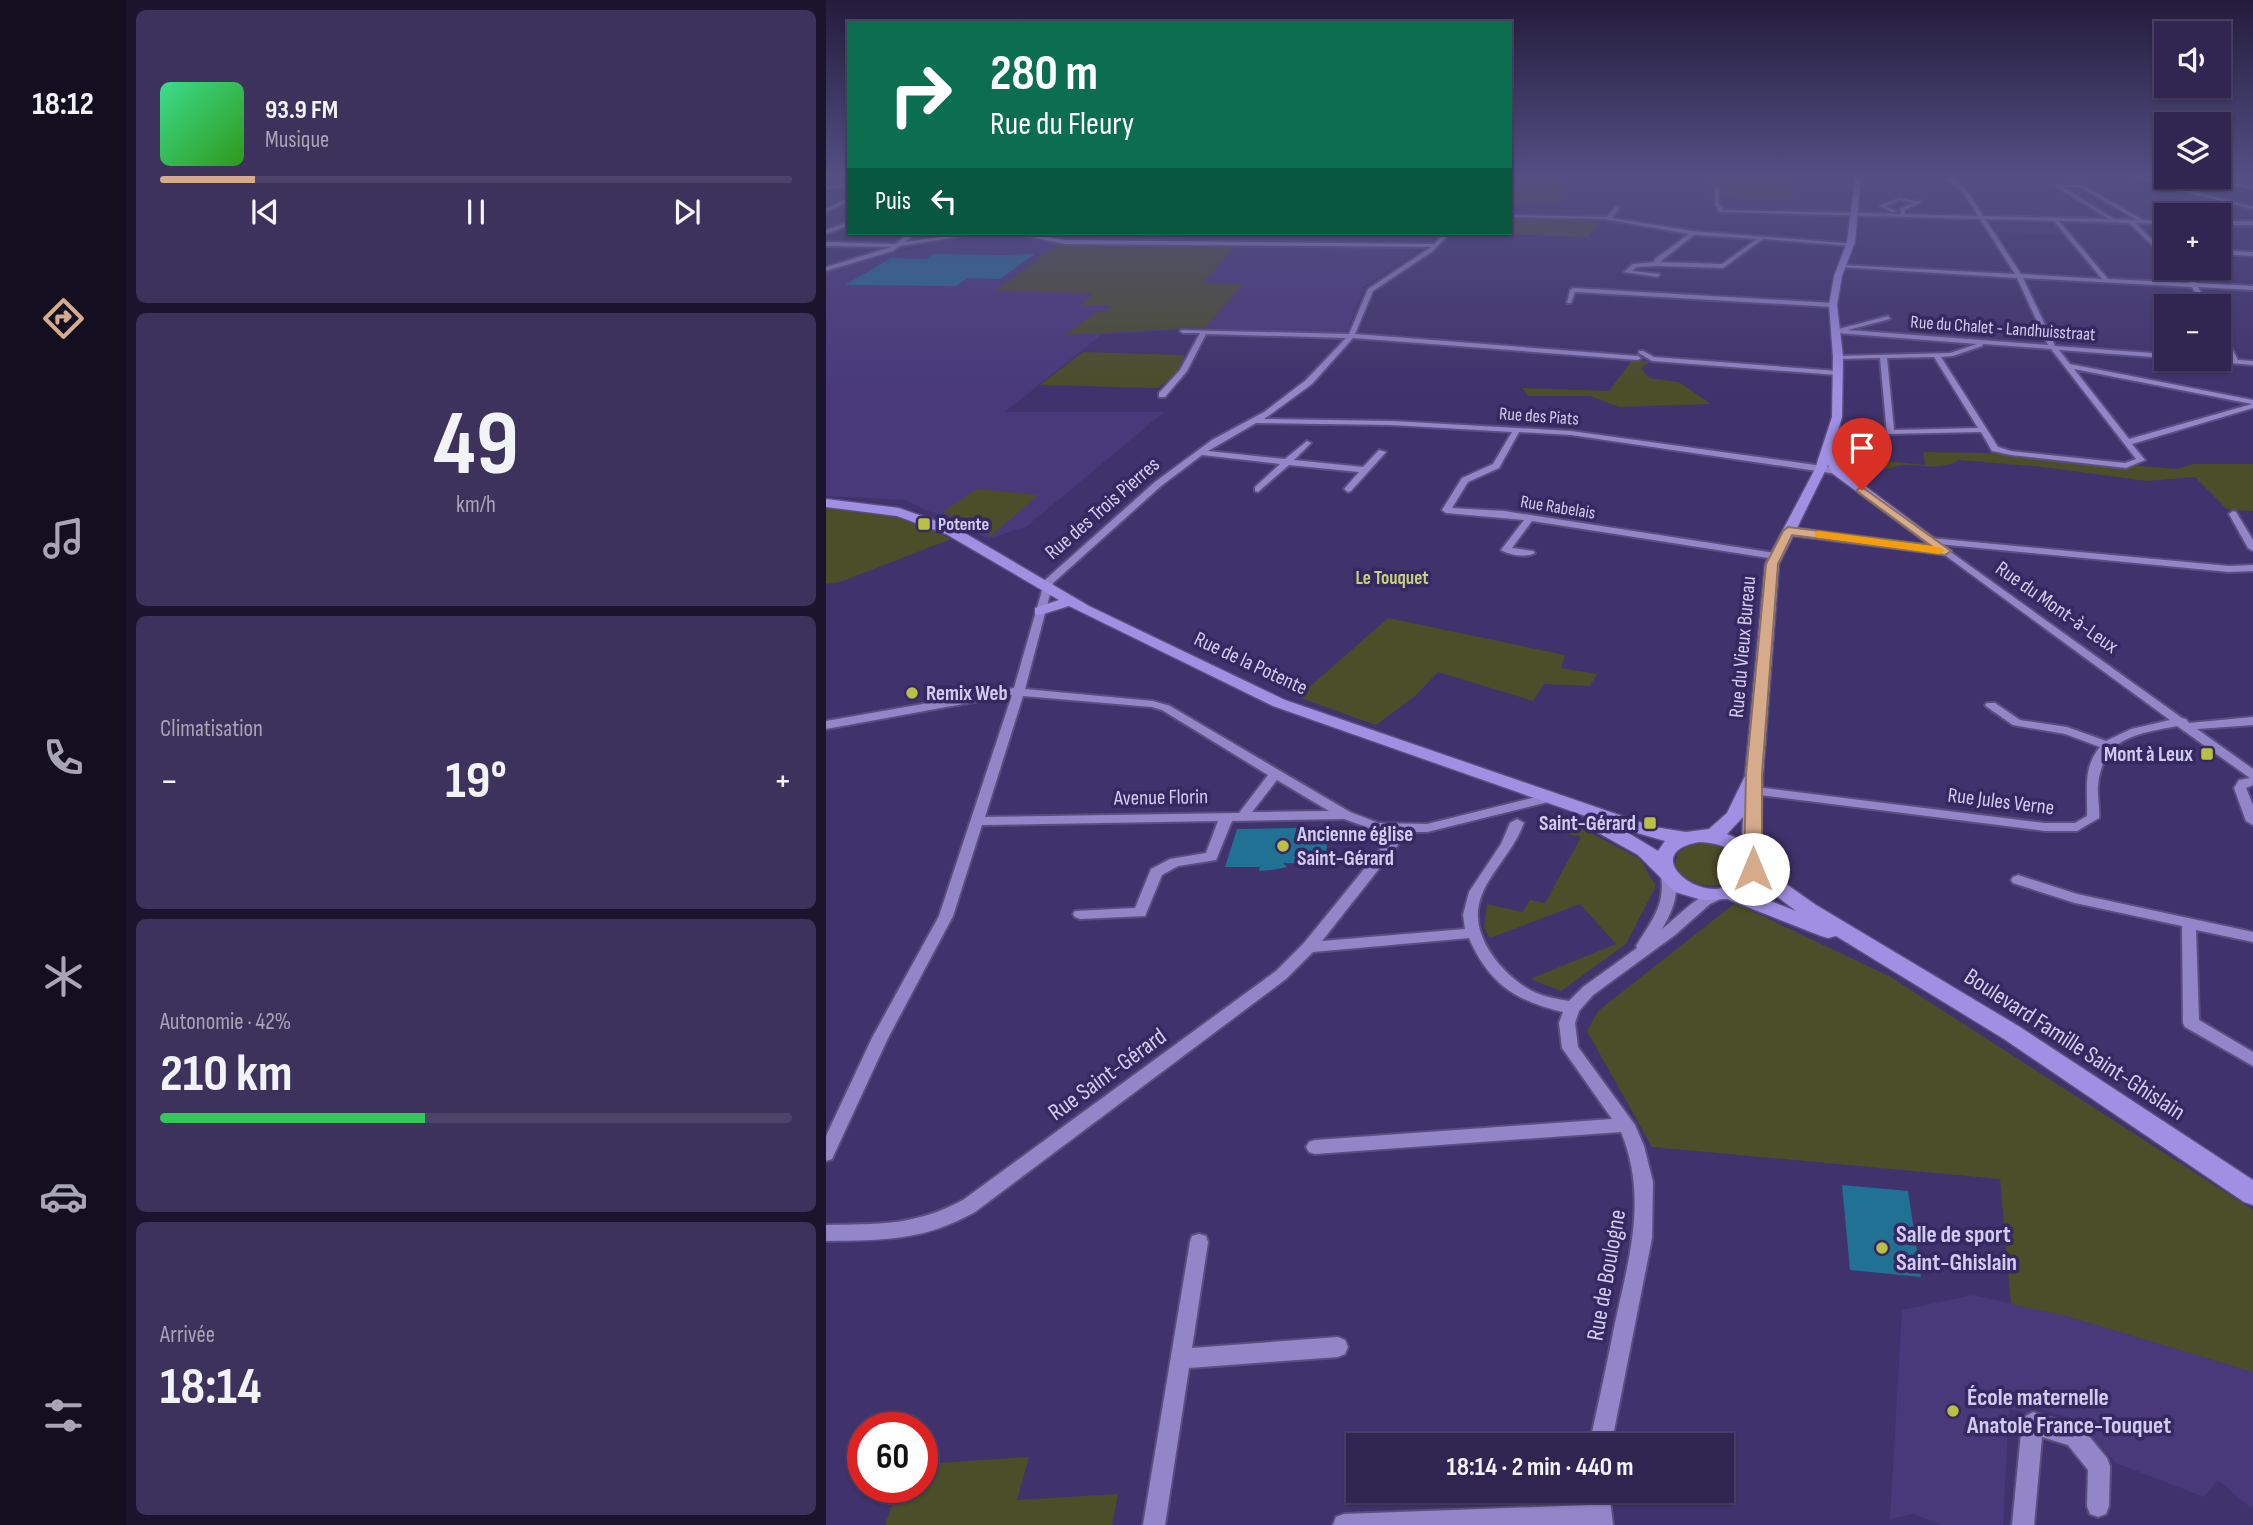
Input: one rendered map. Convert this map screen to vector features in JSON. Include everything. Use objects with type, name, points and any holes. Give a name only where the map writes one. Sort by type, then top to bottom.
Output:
[{"type":"main road","name":"Rue du Vieux Bureau","points":[[1752,863],[1752,785],[1774,556],[1821,468],[1837,417],[1838,356],[1833,305],[1840,270],[1849,248]]},
{"type":"main road","name":"Rue du Mont-à-Leux","points":[[1827,452],[1837,471],[1945,551]]},
{"type":"main road","name":"Rue de la Potente","points":[[826,501],[892,511],[951,531],[1071,601],[1279,703],[1548,799],[1651,832],[1685,838]]},
{"type":"main road","points":[[1788,531],[1945,551]]},
{"type":"main road","points":[[1040,611],[1071,601]]},
{"type":"main road","name":"Rue du Vieux Bureau","points":[[1706,836],[1723,831],[1752,785]]},
{"type":"main road","name":"Rue de la Potente","points":[[1548,799],[1643,850],[1666,873]]},
{"type":"main road","points":[[1706,836],[1734,843],[1752,863],[1748,880],[1724,893],[1693,891],[1666,873],[1665,853],[1685,838],[1706,836]]},
{"type":"main road","name":"Boulevard Famille Saint-Ghislain","points":[[1752,863],[1782,892],[1863,945],[1994,1022],[2253,1194]]},
{"type":"main road","name":"Boulevard Famille Saint-Ghislain","points":[[1724,893],[1863,945]]},
{"type":"street","points":[[826,269],[889,248]]},
{"type":"street","name":"Rue des Trois Pierres","points":[[826,1154],[880,1038],[946,916],[1019,692],[1046,586],[1128,509],[1202,453],[1270,412],[1309,382],[1351,336],[1370,290],[1432,248]]},
{"type":"street","points":[[1657,264],[1657,260],[1673,248]]},
{"type":"street","points":[[1658,275],[1627,272],[1635,265],[1727,265],[1749,248]]},
{"type":"street","points":[[1936,355],[1992,447],[2011,453],[2126,466],[2141,460],[2052,346],[2020,279],[2001,248]]},
{"type":"street","points":[[2080,248],[2108,281]]},
{"type":"street","points":[[2231,253],[2253,254]]},
{"type":"street","points":[[1840,270],[2253,288]]},
{"type":"street","points":[[2189,280],[2199,294]]},
{"type":"street","points":[[1569,302],[1573,290],[1833,305]]},
{"type":"street","points":[[1837,331],[1888,318]]},
{"type":"street","points":[[1183,331],[1351,336],[1639,355],[1652,359],[1838,373]]},
{"type":"street","name":"Rue du Chalet - Landhuisstraat","points":[[1837,331],[2154,355]]},
{"type":"street","points":[[1163,395],[1188,365],[1205,332]]},
{"type":"street","points":[[1838,356],[1951,355],[1985,343]]},
{"type":"street","points":[[2231,353],[2236,362]]},
{"type":"street","points":[[1883,356],[1890,432],[1982,430]]},
{"type":"street","points":[[2231,362],[2253,363]]},
{"type":"street","points":[[2068,366],[2253,404]]},
{"type":"street","points":[[2129,442],[2253,404]]},
{"type":"street","name":"Rue des Piats","points":[[1253,421],[1583,434],[1821,468]]},
{"type":"street","name":"Rue Rabelais","points":[[1517,430],[1496,466],[1465,480],[1446,510],[1530,518],[1774,556]]},
{"type":"street","points":[[1258,489],[1307,443]]},
{"type":"street","points":[[1202,453],[1365,470]]},
{"type":"street","points":[[1348,489],[1382,453]]},
{"type":"street","name":"Rue du Mont-à-Leux","points":[[1821,468],[1837,471]]},
{"type":"street","points":[[2233,513],[2253,548]]},
{"type":"street","points":[[1530,518],[1506,550],[1530,553]]},
{"type":"street","points":[[2240,523],[2253,523]]},
{"type":"street","points":[[1931,541],[2229,569],[2253,568]]},
{"type":"street","name":"Rue du Mont-à-Leux","points":[[1945,551],[2253,775]]},
{"type":"street","points":[[826,725],[1019,692],[1161,706],[1345,815],[1378,827],[1403,830],[1441,825],[1548,799]]},
{"type":"street","points":[[1991,705],[2017,723],[2067,731],[2105,746],[2118,737],[2185,723],[2253,721]]},
{"type":"street","name":"Rue Jules Verne","points":[[1752,785],[2045,827],[2077,827],[2093,818],[2093,775],[2096,759],[2105,746]]},
{"type":"street","points":[[1243,816],[1276,773]]},
{"type":"street","points":[[2253,780],[2243,783],[2240,788],[2253,821]]},
{"type":"street","name":"Avenue Florin","points":[[976,821],[1345,815]]},
{"type":"street","points":[[1080,914],[1140,913],[1156,872],[1175,862],[1211,857],[1227,816]]},
{"type":"street","points":[[1517,823],[1472,903],[1469,919],[1472,933],[1517,989],[1533,998],[1572,1008],[1588,991],[1705,901],[1724,893]]},
{"type":"street","points":[[1373,870],[1403,830]]},
{"type":"street","name":"Rue Saint-Gérard","points":[[826,1233],[914,1230],[951,1217],[1281,975],[1309,947],[1373,870]]},
{"type":"street","points":[[1636,954],[1651,937],[1665,909],[1670,895],[1666,873]]},
{"type":"street","points":[[2018,880],[2067,896],[2253,937]]},
{"type":"street","points":[[2189,923],[2192,1023],[2253,1060]]},
{"type":"street","points":[[1309,947],[1472,933]]},
{"type":"street","name":"Rue de Boulogne","points":[[1572,1008],[1567,1023],[1570,1048],[1626,1125],[1641,1163],[1646,1206],[1603,1433]]},
{"type":"street","points":[[1315,1147],[1626,1125]]},
{"type":"street","points":[[1154,1525],[1199,1242]]},
{"type":"street","points":[[1181,1359],[1338,1347]]},
{"type":"street","points":[[2023,1525],[2033,1423],[2076,1437],[2099,1466],[2098,1506]]},
{"type":"street","points":[[1344,1525],[1601,1520]]},
{"type":"shaded area","points":[[914,248],[1421,248],[1364,287],[1346,334],[1200,328],[1101,335],[1005,412],[1164,412],[1027,526],[989,539],[905,500],[826,496],[826,272]]},
{"type":"shaded area","points":[[1973,1295],[2066,1316],[2253,1372],[2253,1506],[2251,1508],[2218,1480],[2204,1497],[2116,1463],[2073,1419],[2031,1406],[2031,1415],[2009,1409],[2003,1525],[1942,1525],[1913,1514],[1890,1519],[1902,1310]]},
{"type":"green space","points":[[1053,248],[1233,248],[1203,283],[1243,284],[1206,327],[1065,335],[1095,313],[1106,311],[1112,305],[1081,305],[1094,293],[995,291]]},
{"type":"green space","points":[[1083,352],[1185,355],[1177,373],[1158,388],[1040,385]]},
{"type":"green space","points":[[1633,359],[1649,362],[1641,368],[1649,378],[1679,382],[1711,404],[1619,407],[1590,396],[1528,396],[1522,388],[1609,391]]},
{"type":"green space","points":[[1923,452],[1987,453],[2177,469],[2193,464],[2253,464],[2253,511],[2228,510],[2195,477],[2147,481],[2043,467],[1959,460],[1940,466],[1905,465],[1889,469],[1874,463],[1876,460],[1925,465]]},
{"type":"green space","points":[[977,489],[1038,495],[991,536],[943,512]]},
{"type":"green space","points":[[826,506],[860,509],[890,516],[951,539],[840,582],[826,584]]},
{"type":"green space","points":[[1388,618],[1565,655],[1561,668],[1597,674],[1590,686],[1544,684],[1533,701],[1438,672],[1415,696],[1376,725],[1298,697]]},
{"type":"green space","points":[[1564,819],[1640,859],[1656,886],[1626,944],[1561,991],[1530,979],[1616,944],[1580,904],[1490,938],[1484,928],[1487,904],[1522,912],[1530,900],[1545,903],[1581,837],[1557,832]]},
{"type":"green space","points":[[1707,843],[1724,848],[1733,854],[1739,863],[1740,869],[1727,883],[1697,883],[1680,873],[1675,865],[1678,853],[1689,845]]},
{"type":"green space","points":[[1735,903],[1889,976],[2253,1210],[2253,1372],[2066,1316],[2011,1304],[2000,1179],[1652,1147],[1587,1031],[1598,1011]]},
{"type":"green space","points":[[1029,1457],[1017,1500],[1118,1494],[1112,1525],[885,1525],[893,1503],[938,1503],[938,1463]]},
{"type":"building","points":[[934,254],[1035,254],[1000,279],[968,278],[956,286],[845,285],[891,258],[926,259]]},
{"type":"building","name":"Ancienne église Saint-Gérard","points":[[1330,828],[1324,864],[1283,863],[1287,867],[1259,871],[1260,867],[1225,867],[1237,829]]},
{"type":"building","name":"Salle de sport Saint-Ghislain","points":[[1842,1185],[1908,1191],[1921,1277],[1850,1270]]},
{"type":"slow traffic","points":[[1819,535],[1939,550]]},
{"type":"place","name":"Potente","points":[[924,524]]},
{"type":"place","name":"Remix Web","points":[[912,693]]},
{"type":"place","name":"Mont à Leux","points":[[2207,754]]},
{"type":"place","name":"Saint-Gérard","points":[[1650,823]]},
{"type":"place","name":"Ancienne église Saint-Gérard","points":[[1283,846]]},
{"type":"place","name":"Salle de sport Saint-Ghislain","points":[[1882,1248]]},
{"type":"place","name":"École maternelle Anatole France-Touquet","points":[[1953,1411]]},
{"type":"district","name":"Le Touquet","points":[[1392,577]]},
{"type":"route","points":[[1753,869],[1754,774],[1772,564],[1788,531],[1945,551],[1862,490]]}]
